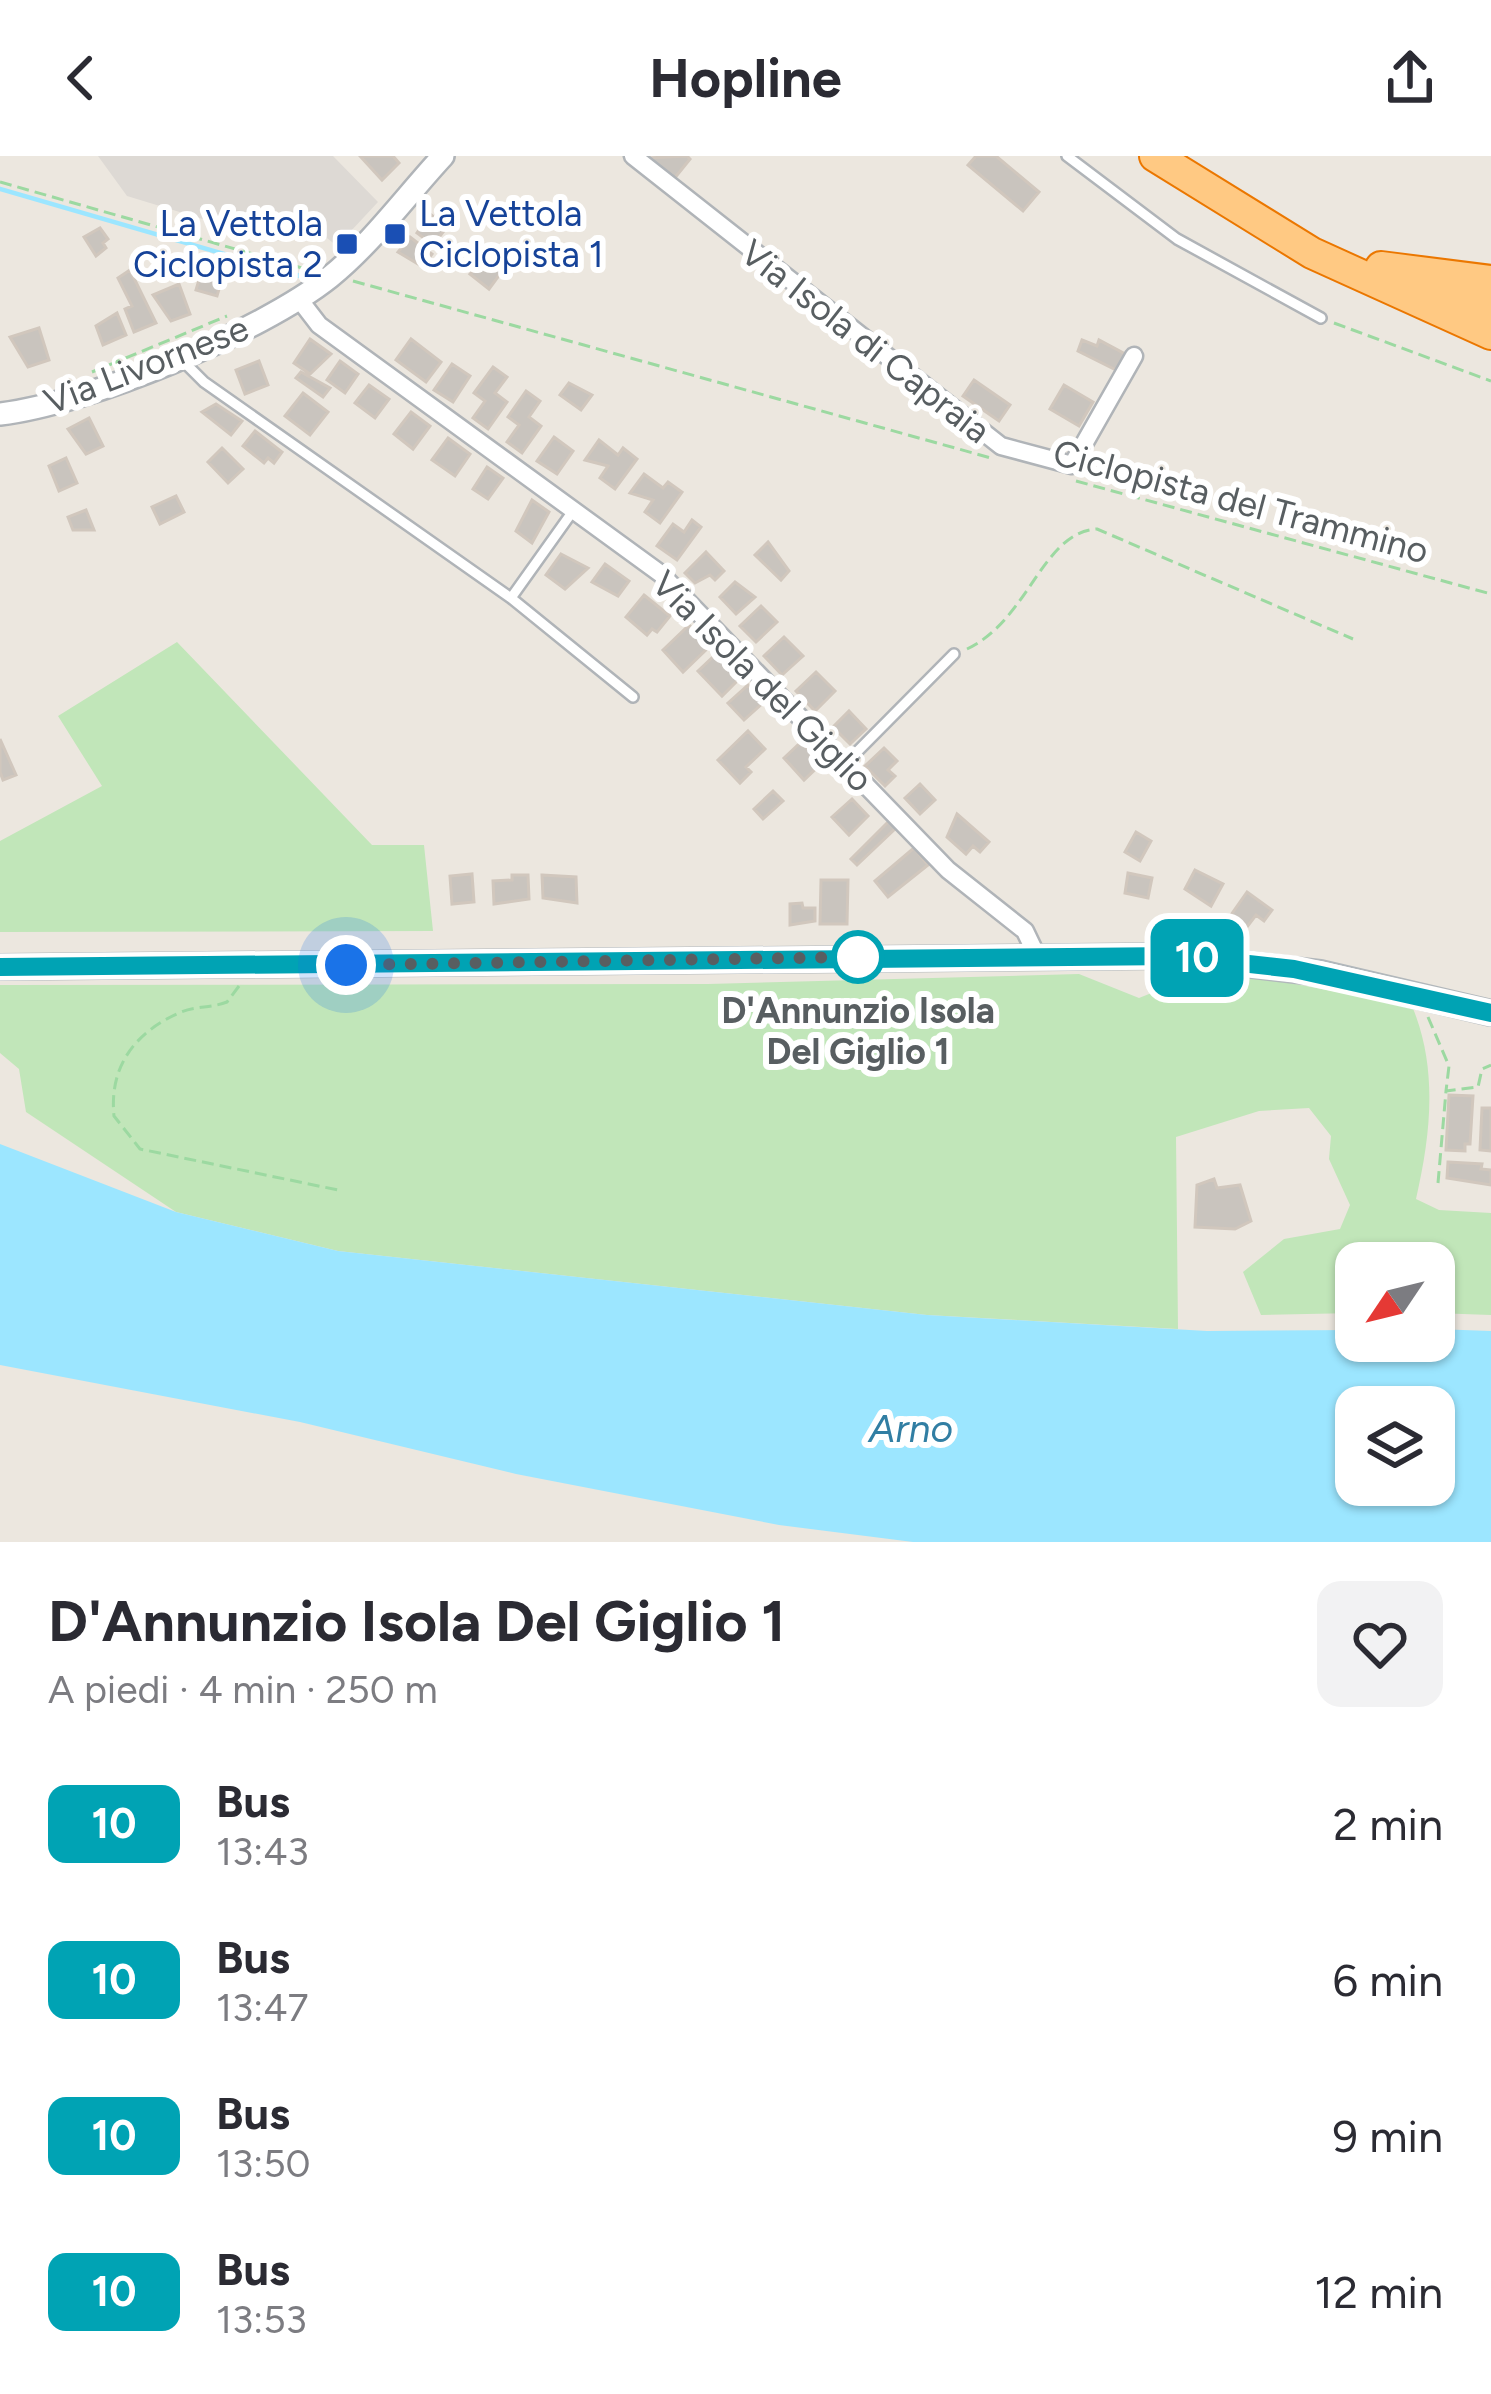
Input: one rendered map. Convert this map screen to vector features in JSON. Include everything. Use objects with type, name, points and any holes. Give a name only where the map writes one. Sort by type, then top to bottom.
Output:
[{"type":"highway","points":[[1155,156],[1293,243],[1484,323]]},
{"type":"highway","points":[[1186,156],[1289,221],[1484,323]]},
{"type":"highway","points":[[1381,268],[1491,281]]},
{"type":"main road","points":[[0,967],[1036,954],[1237,962],[1417,993],[1491,1012]]},
{"type":"street","name":"Via Livornese","points":[[0,414],[46,406],[178,356],[301,288],[355,254],[443,156]]},
{"type":"street","name":"Via Isola di Capraia","points":[[633,156],[1001,446],[1072,464],[1134,356]]},
{"type":"street","name":"Via Isola del Giglio","points":[[301,288],[319,325],[661,574],[948,870],[1025,931],[1036,954]]},
{"type":"lane","points":[[1067,156],[1177,239],[1321,318]]},
{"type":"lane","points":[[178,356],[204,382],[512,598],[633,697]]},
{"type":"lane","points":[[512,598],[573,512]]},
{"type":"lane","points":[[846,763],[954,655]]},
{"type":"path","points":[[0,182],[313,271],[301,288]]},
{"type":"path","name":"Ciclopista del Trammino","points":[[355,281],[1011,463]]},
{"type":"path","points":[[86,374],[238,312]]},
{"type":"path","points":[[1321,318],[1491,380]]},
{"type":"path","name":"Ciclopista del Trammino","points":[[1074,481],[1491,594]]},
{"type":"path","points":[[954,655],[1004,627],[1075,530],[1097,529],[1353,639]]},
{"type":"path","points":[[245,967],[227,1002],[181,1012],[126,1052],[116,1070],[114,1116],[140,1149],[338,1190]]},
{"type":"path","points":[[1417,993],[1448,1066],[1438,1183]]},
{"type":"path","points":[[1446,1091],[1478,1087],[1482,1069],[1491,1065]]},
{"type":"shaded area","points":[[98,156],[333,156],[378,202],[337,246],[322,234],[275,241],[127,196]]},
{"type":"green space","points":[[177,642],[372,845],[424,845],[433,931],[0,932],[0,841],[102,786],[58,716]]},
{"type":"green space","points":[[1151,966],[1258,977],[1412,1006],[1429,1077],[1425,1150],[1416,1199],[1439,1210],[1491,1213],[1491,1315],[1455,1314],[1455,1242],[1335,1242],[1335,1313],[1261,1315],[1243,1272],[1284,1239],[1340,1229],[1350,1205],[1329,1159],[1331,1136],[1309,1108],[1259,1111],[1176,1137],[1178,1329],[927,1315],[338,1251],[176,1212],[26,1112],[19,1069],[0,1053],[0,985],[708,984],[1079,974],[1139,998],[1159,990]]},
{"type":"water","name":"Arno","points":[[0,1144],[176,1212],[338,1251],[927,1315],[1207,1331],[1335,1330],[1335,1362],[1455,1362],[1455,1330],[1491,1331],[1491,1542],[913,1542],[779,1525],[516,1474],[300,1422],[0,1365]]},
{"type":"building","points":[[360,156],[393,156],[399,163],[382,180]]},
{"type":"building","points":[[976,156],[996,156],[1039,192],[1023,211],[968,165]]},
{"type":"building","points":[[647,158],[690,159],[674,179]]},
{"type":"building","points":[[430,214],[447,227],[433,245],[417,233]]},
{"type":"building","points":[[100,228],[108,239],[96,256],[84,237]]},
{"type":"building","points":[[410,237],[432,254],[423,267],[398,252]]},
{"type":"building","points":[[487,257],[503,270],[489,289],[470,274]]},
{"type":"building","points":[[130,270],[156,323],[134,332],[125,309],[132,306],[118,278]]},
{"type":"building","points":[[201,273],[222,279],[217,296],[196,290]]},
{"type":"building","points":[[179,284],[190,314],[171,321],[153,295]]},
{"type":"building","points":[[117,313],[126,335],[103,345],[96,326]]},
{"type":"building","points":[[39,328],[49,360],[28,367],[10,337]]},
{"type":"building","points":[[310,339],[331,354],[310,374],[294,363]]},
{"type":"building","points":[[411,339],[441,362],[426,382],[396,360]]},
{"type":"building","points":[[1082,340],[1097,346],[1099,340],[1127,355],[1120,372],[1078,351]]},
{"type":"building","points":[[259,361],[268,385],[245,394],[236,370]]},
{"type":"building","points":[[340,361],[358,374],[345,393],[327,380]]},
{"type":"building","points":[[452,364],[470,376],[453,402],[434,390]]},
{"type":"building","points":[[493,367],[507,377],[495,393],[507,402],[488,429],[473,418],[485,401],[474,393]]},
{"type":"building","points":[[301,372],[330,388],[323,397],[296,378]]},
{"type":"building","points":[[974,380],[1010,405],[999,421],[963,396]]},
{"type":"building","points":[[569,383],[592,395],[581,410],[560,395]]},
{"type":"building","points":[[369,385],[389,399],[375,418],[355,403]]},
{"type":"building","points":[[1064,385],[1093,402],[1079,426],[1050,409]]},
{"type":"building","points":[[526,391],[540,401],[529,417],[541,426],[522,453],[507,442],[519,425],[508,417]]},
{"type":"building","points":[[303,393],[328,412],[310,435],[285,416]]},
{"type":"building","points":[[216,404],[242,421],[231,435],[202,412]]},
{"type":"building","points":[[411,412],[430,426],[413,449],[394,434]]},
{"type":"building","points":[[89,418],[103,446],[86,454],[68,429]]},
{"type":"building","points":[[255,431],[282,452],[274,463],[268,458],[264,463],[243,446]]},
{"type":"building","points":[[554,437],[573,451],[557,474],[537,461]]},
{"type":"building","points":[[448,438],[470,454],[455,476],[432,460]]},
{"type":"building","points":[[599,440],[618,455],[623,448],[637,459],[615,489],[600,478],[608,466],[585,460]]},
{"type":"building","points":[[222,448],[243,469],[228,483],[208,462]]},
{"type":"building","points":[[66,458],[77,483],[59,491],[49,466]]},
{"type":"building","points":[[487,467],[503,478],[488,499],[473,489]]},
{"type":"building","points":[[644,474],[663,488],[668,482],[682,492],[660,523],[645,512],[653,500],[630,493]]},
{"type":"building","points":[[176,496],[184,512],[160,524],[152,507]]},
{"type":"building","points":[[532,500],[549,512],[532,543],[516,531]]},
{"type":"building","points":[[86,510],[94,530],[73,530],[68,517]]},
{"type":"building","points":[[692,520],[701,527],[677,560],[657,546],[673,524],[684,532]]},
{"type":"building","points":[[768,542],[789,571],[781,580],[755,555]]},
{"type":"building","points":[[706,552],[724,571],[715,580],[710,575],[695,583],[685,573]]},
{"type":"building","points":[[561,554],[588,568],[565,589],[546,575]]},
{"type":"building","points":[[605,564],[629,581],[618,596],[592,582]]},
{"type":"building","points":[[735,582],[755,597],[736,614],[720,597]]},
{"type":"building","points":[[644,595],[670,616],[657,632],[652,629],[647,635],[626,617]]},
{"type":"building","points":[[761,606],[777,622],[756,642],[740,626]]},
{"type":"building","points":[[689,625],[710,646],[683,672],[663,650]]},
{"type":"building","points":[[784,637],[803,656],[782,675],[764,656]]},
{"type":"building","points":[[715,655],[741,677],[722,696],[698,671]]},
{"type":"building","points":[[816,672],[835,691],[815,711],[796,691]]},
{"type":"building","points":[[748,685],[764,702],[744,720],[728,703]]},
{"type":"building","points":[[849,711],[866,729],[850,744],[833,727]]},
{"type":"building","points":[[748,731],[765,749],[746,767],[751,772],[740,783],[718,760]]},
{"type":"building","points":[[0,739],[16,775],[3,780],[0,772]]},
{"type":"building","points":[[801,742],[822,763],[804,780],[784,758]]},
{"type":"building","points":[[884,748],[897,761],[888,770],[895,776],[885,786],[865,766]]},
{"type":"building","points":[[920,784],[935,800],[920,814],[905,798]]},
{"type":"building","points":[[773,791],[783,801],[763,819],[754,809]]},
{"type":"building","points":[[852,799],[868,816],[849,835],[832,817]]},
{"type":"building","points":[[957,814],[989,842],[980,852],[973,846],[966,854],[947,837]]},
{"type":"building","points":[[889,821],[896,828],[857,865],[851,859]]},
{"type":"building","points":[[1136,832],[1151,841],[1140,861],[1125,852]]},
{"type":"building","points":[[914,848],[928,865],[888,897],[875,881]]},
{"type":"building","points":[[1195,870],[1223,884],[1211,906],[1185,889]]},
{"type":"building","points":[[1128,873],[1152,878],[1148,898],[1125,893]]},
{"type":"building","points":[[472,874],[474,902],[452,904],[450,876]]},
{"type":"building","points":[[512,875],[528,875],[529,899],[494,904],[493,881],[512,880]]},
{"type":"building","points":[[542,875],[576,877],[577,903],[543,898]]},
{"type":"building","points":[[821,880],[848,880],[847,924],[820,924]]},
{"type":"building","points":[[1247,892],[1272,910],[1264,921],[1256,915],[1247,927],[1231,915]]},
{"type":"building","points":[[802,903],[803,908],[815,908],[815,921],[790,925],[790,904]]},
{"type":"building","points":[[1449,1095],[1473,1096],[1470,1144],[1465,1144],[1465,1151],[1446,1150]]},
{"type":"building","points":[[1482,1108],[1491,1108],[1491,1151],[1480,1150]]},
{"type":"building","points":[[1448,1162],[1482,1164],[1481,1169],[1491,1170],[1491,1185],[1447,1178]]},
{"type":"building","points":[[1214,1179],[1217,1188],[1240,1185],[1251,1221],[1235,1229],[1195,1227],[1197,1185]]},
{"type":"waterway","points":[[0,189],[300,276]]},
{"type":"bus line","name":"10","points":[[0,967],[1177,956],[1294,969],[1402,989],[1491,1013]]},
{"type":"place","name":"La Vettola Ciclopista 1","points":[[395,234]]},
{"type":"place","name":"La Vettola Ciclopista 2","points":[[347,244]]},
{"type":"place","name":"D'Annunzio Isola Del Giglio 1","points":[[858,957]]},
{"type":"route","points":[[346,965],[858,957]]}]
